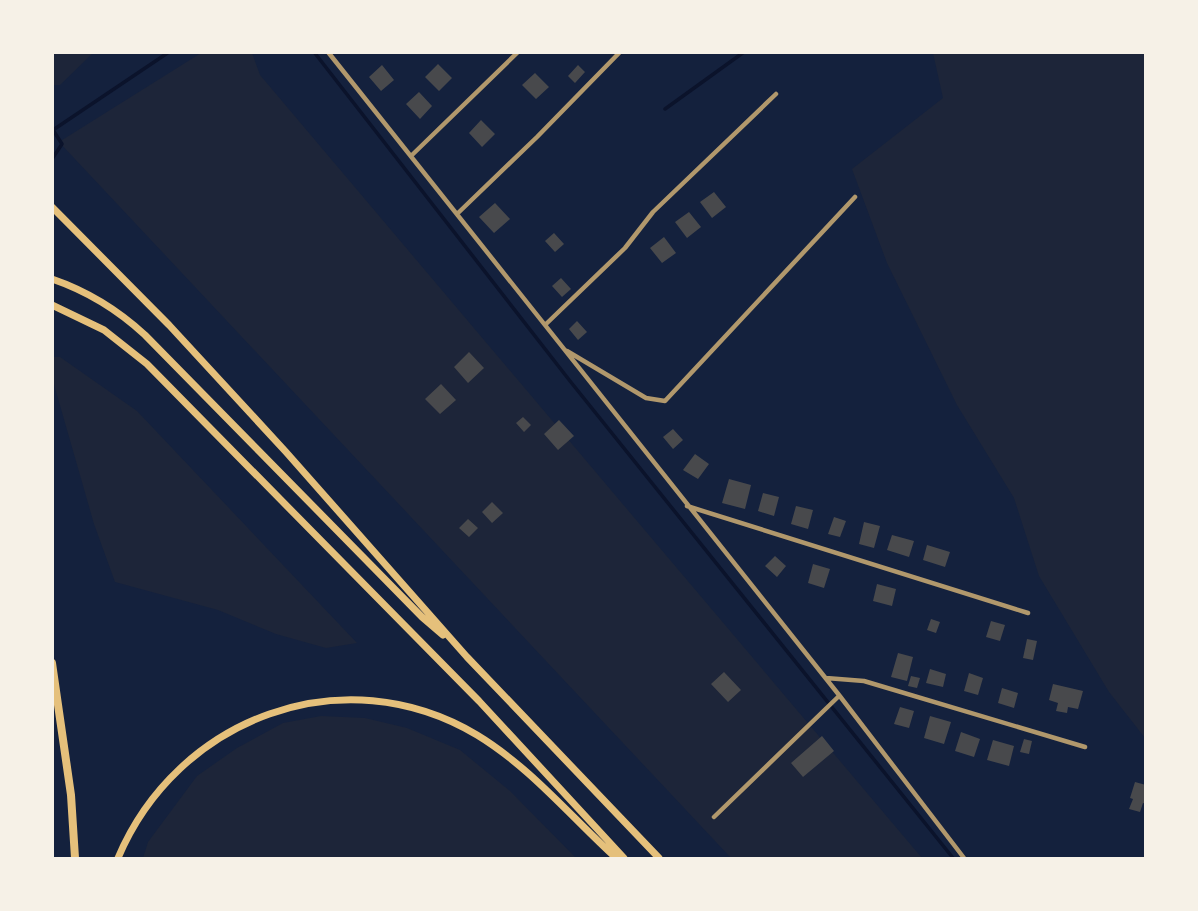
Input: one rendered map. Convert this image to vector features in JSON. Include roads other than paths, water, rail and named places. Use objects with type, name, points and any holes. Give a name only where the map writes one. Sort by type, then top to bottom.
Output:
[{"type":"highway","points":[[52,663],[68,771],[75,859]]},
{"type":"main road","points":[[52,207],[169,325],[286,452],[467,657],[659,859]]},
{"type":"main road","points":[[52,279],[99,300],[145,335],[422,617],[467,657]]},
{"type":"main road","points":[[52,305],[88,321],[119,340],[141,358],[478,701],[624,859]]},
{"type":"main road","points":[[118,859],[132,827],[153,796],[179,768],[208,744],[241,725],[276,711],[313,703],[350,700],[388,703],[425,712],[477,735],[534,779],[616,859]]},
{"type":"street","points":[[328,52],[839,695],[964,859]]},
{"type":"street","points":[[411,156],[517,52]]},
{"type":"street","points":[[457,214],[620,52]]},
{"type":"street","points":[[545,325],[625,248],[653,212],[776,94]]},
{"type":"street","points":[[564,349],[646,398],[665,401],[855,197]]},
{"type":"street","points":[[687,505],[1028,613]]},
{"type":"street","points":[[825,678],[864,681],[1085,747]]},
{"type":"street","points":[[714,817],[839,695]]},
{"type":"waterway","points":[[52,159],[62,144],[53,130],[169,52]]},
{"type":"waterway","points":[[314,52],[570,381],[953,858]]},
{"type":"waterway","points":[[665,109],[744,52]]}]
